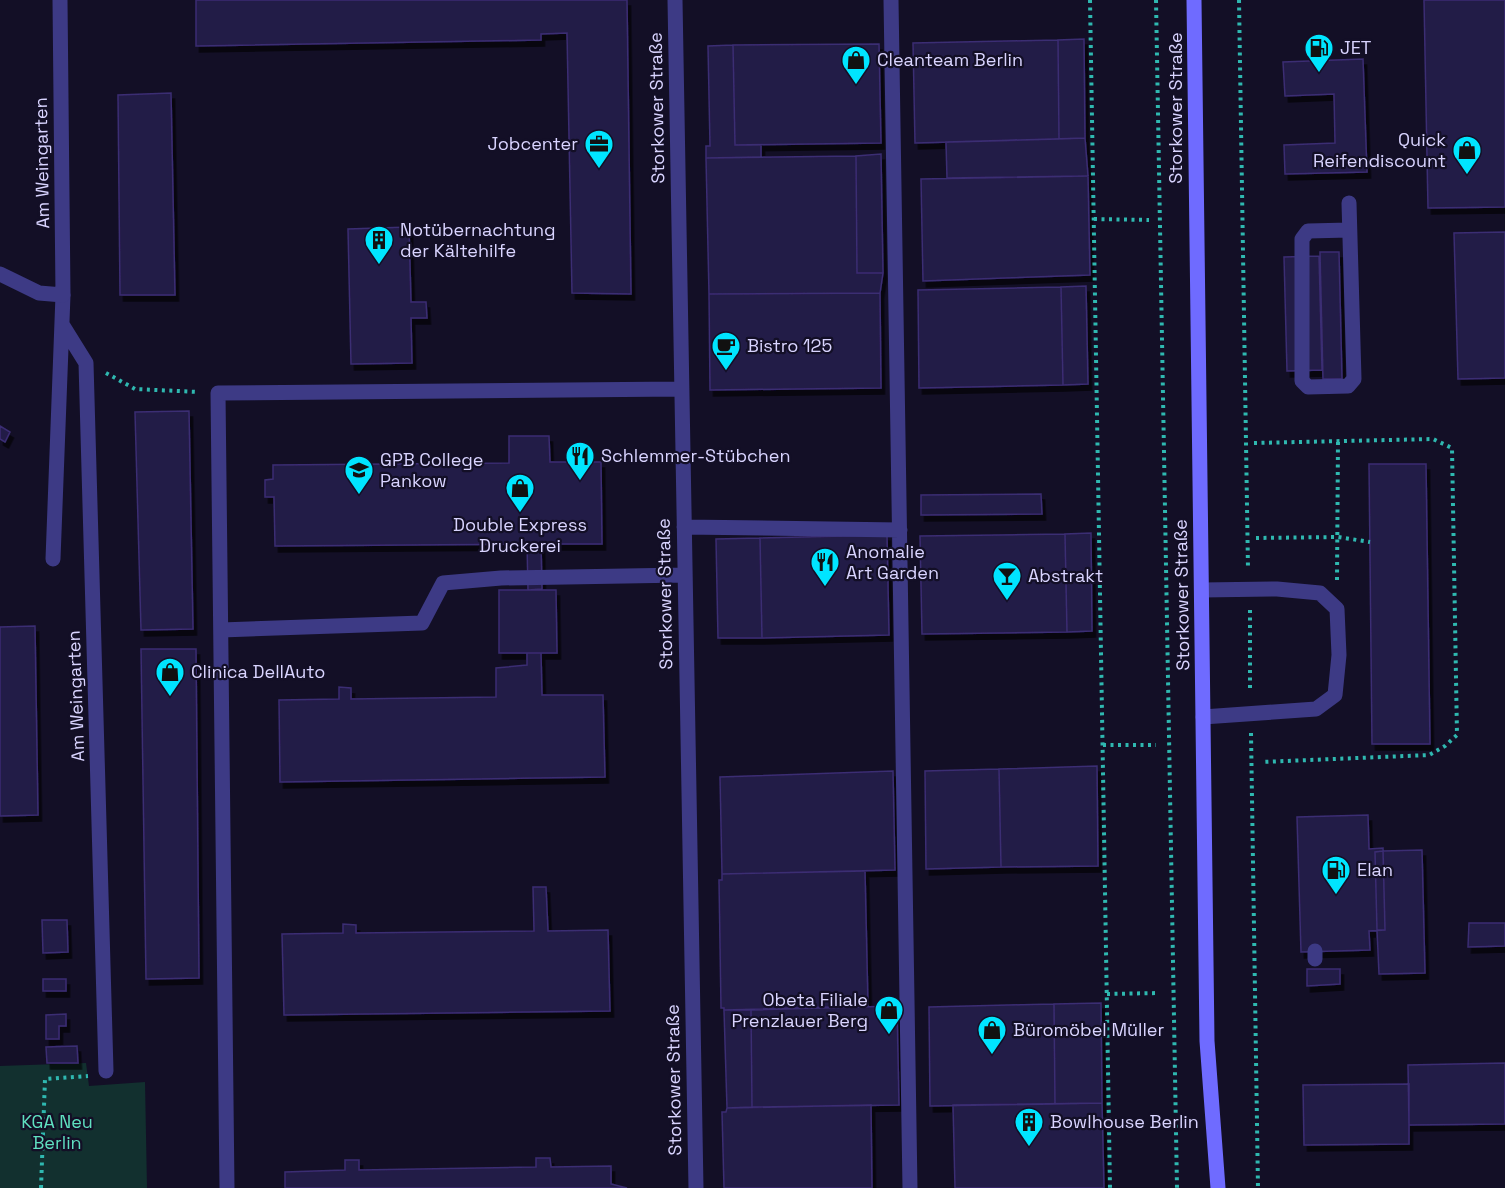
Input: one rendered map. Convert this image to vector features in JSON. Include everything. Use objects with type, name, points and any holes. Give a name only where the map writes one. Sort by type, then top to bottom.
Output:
[{"type":"main road","name":"Storkower Straße","points":[[1194,0],[1207,1041],[1218,1188]]},
{"type":"street","name":"Am Weingarten","points":[[53,559],[63,326],[60,0]]},
{"type":"street","name":"Storkower Straße","points":[[675,0],[696,1188]]},
{"type":"street","points":[[891,0],[910,1188]]},
{"type":"street","points":[[1348,203],[1349,230],[1354,379],[1348,386],[1308,387],[1302,381],[1302,239],[1308,231],[1349,230]]},
{"type":"street","points":[[0,274],[39,293],[63,295]]},
{"type":"street","points":[[63,326],[86,363]]},
{"type":"street","name":"Am Weingarten","points":[[86,363],[106,1071]]},
{"type":"street","points":[[227,1188],[218,393],[681,389]]},
{"type":"street","points":[[684,527],[900,530]]},
{"type":"street","points":[[221,630],[422,623],[443,583],[501,578],[684,575]]},
{"type":"street","points":[[1202,590],[1278,589],[1320,593],[1337,609],[1339,654],[1335,695],[1316,709],[1203,717]]},
{"type":"path","points":[[1090,0],[1110,1188]]},
{"type":"path","points":[[1156,0],[1178,1188]]},
{"type":"path","points":[[1239,0],[1248,574]]},
{"type":"path","points":[[1094,219],[1149,220]]},
{"type":"path","points":[[86,363],[135,389],[218,393]]},
{"type":"path","points":[[1254,442],[1433,439],[1452,448],[1457,735],[1445,746],[1429,755],[1261,762]]},
{"type":"path","points":[[1337,609],[1338,440]]},
{"type":"path","points":[[1256,538],[1338,537],[1370,542]]},
{"type":"path","points":[[1250,604],[1250,701]]},
{"type":"path","points":[[1251,730],[1258,1188]]},
{"type":"path","points":[[1103,745],[1156,745]]},
{"type":"path","points":[[1107,994],[1160,993]]},
{"type":"path","points":[[41,1188],[45,1079],[94,1076],[106,1071]]},
{"type":"green space","name":"KGA Neu Berlin","points":[[86,1063],[89,1086],[145,1082],[147,1188],[0,1188],[0,1066]]},
{"type":"building","name":"Jobcenter","points":[[196,0],[627,0],[631,294],[572,293],[567,33],[541,34],[541,40],[196,46]]},
{"type":"building","points":[[1424,0],[1505,0],[1505,207],[1428,208]]},
{"type":"building","points":[[1084,39],[1085,138],[1059,139],[1058,40]]},
{"type":"building","points":[[1058,40],[1059,139],[915,143],[913,43]]},
{"type":"building","points":[[879,44],[881,143],[735,145],[733,45]]},
{"type":"building","points":[[733,45],[735,145],[761,145],[761,157],[706,158],[706,146],[710,146],[708,46]]},
{"type":"building","points":[[1363,59],[1367,172],[1285,174],[1284,145],[1335,143],[1334,94],[1285,96],[1283,62]]},
{"type":"building","points":[[171,93],[175,295],[120,295],[118,95]]},
{"type":"building","points":[[1085,138],[1088,176],[947,178],[946,142]]},
{"type":"building","points":[[881,154],[883,273],[857,273],[856,156]]},
{"type":"building","points":[[856,156],[857,273],[883,273],[880,293],[709,294],[706,158]]},
{"type":"building","points":[[1088,176],[1090,275],[923,281],[921,179]]},
{"type":"building","name":"Notübernachtung der Kältehilfe","points":[[409,227],[411,302],[426,302],[427,318],[411,318],[412,363],[351,364],[348,229]]},
{"type":"building","points":[[1505,232],[1505,378],[1458,379],[1454,233]]},
{"type":"building","points":[[1320,252],[1339,252],[1342,379],[1323,379]]},
{"type":"building","points":[[1319,256],[1322,370],[1287,371],[1284,257]]},
{"type":"building","points":[[1086,286],[1088,384],[1063,385],[1061,287]]},
{"type":"building","points":[[1061,287],[1063,385],[919,388],[918,290]]},
{"type":"building","points":[[880,293],[881,388],[710,390],[709,294]]},
{"type":"building","points":[[189,411],[193,629],[141,630],[135,412]]},
{"type":"building","points":[[0,426],[10,432],[5,442],[0,439]]},
{"type":"building","points":[[509,436],[549,436],[550,462],[601,462],[602,544],[541,544],[542,589],[528,590],[527,544],[275,546],[274,497],[265,497],[265,480],[273,479],[273,465],[509,463]]},
{"type":"building","points":[[1369,464],[1426,464],[1430,744],[1372,744]]},
{"type":"building","points":[[1041,494],[1042,514],[921,515],[921,495]]},
{"type":"building","points":[[1091,533],[1092,631],[1067,632],[1065,534]]},
{"type":"building","points":[[1065,534],[1067,632],[922,634],[920,536]]},
{"type":"building","name":"Anomalie Art Garden","points":[[887,535],[889,635],[762,638],[760,538]]},
{"type":"building","points":[[760,538],[762,638],[718,638],[716,539]]},
{"type":"building","points":[[499,590],[556,590],[557,653],[499,653]]},
{"type":"building","points":[[35,626],[38,815],[0,816],[0,627]]},
{"type":"building","points":[[141,649],[196,649],[199,978],[146,979]]},
{"type":"building","points":[[527,653],[541,653],[542,695],[603,695],[605,777],[280,782],[279,700],[339,699],[339,687],[351,688],[351,699],[496,697],[496,668],[527,665]]},
{"type":"building","points":[[1097,766],[1098,866],[1001,867],[999,769]]},
{"type":"building","points":[[999,769],[1001,867],[926,869],[925,771]]},
{"type":"building","points":[[893,771],[895,870],[722,874],[720,777]]},
{"type":"building","points":[[1368,815],[1369,849],[1383,848],[1385,930],[1369,931],[1370,950],[1301,952],[1297,817]]},
{"type":"building","points":[[1422,850],[1425,973],[1379,974],[1377,930],[1385,930],[1383,851]]},
{"type":"building","points":[[1383,851],[1385,930],[1377,930],[1375,852]]},
{"type":"building","points":[[865,871],[868,1006],[724,1010],[721,1008],[719,880],[722,880],[722,874]]},
{"type":"building","points":[[533,887],[546,887],[548,931],[608,930],[610,1011],[284,1015],[282,934],[343,933],[343,924],[356,925],[356,933],[534,931]]},
{"type":"building","points":[[42,920],[67,920],[68,952],[43,953]]},
{"type":"building","points":[[1469,923],[1505,923],[1505,946],[1468,947]]},
{"type":"building","points":[[1307,969],[1340,969],[1340,984],[1307,986]]},
{"type":"building","points":[[43,979],[66,979],[66,991],[43,991]]},
{"type":"building","points":[[1101,1003],[1102,1103],[1055,1104],[1054,1004]]},
{"type":"building","name":"Büromöbel Müller","points":[[1054,1004],[1055,1104],[930,1106],[929,1007]]},
{"type":"building","points":[[897,1006],[899,1105],[752,1107],[751,1010]]},
{"type":"building","points":[[724,1010],[751,1010],[752,1107],[727,1108]]},
{"type":"building","points":[[66,1014],[66,1026],[59,1026],[59,1039],[46,1039],[46,1015]]},
{"type":"building","points":[[77,1046],[78,1063],[47,1063],[46,1047]]},
{"type":"building","points":[[1505,1063],[1505,1124],[1409,1125],[1408,1065]]},
{"type":"building","points":[[1409,1084],[1409,1144],[1304,1145],[1303,1085]]},
{"type":"building","name":"Bowlhouse Berlin","points":[[1102,1103],[1104,1188],[955,1188],[953,1105]]},
{"type":"building","points":[[871,1105],[872,1188],[724,1188],[722,1112],[726,1112],[727,1108]]},
{"type":"building","points":[[536,1158],[550,1158],[551,1167],[611,1166],[611,1184],[627,1188],[285,1188],[285,1172],[345,1170],[345,1160],[359,1160],[359,1170],[536,1167]]},
{"type":"place","name":"JET","points":[[1319,74]]},
{"type":"place","name":"Cleanteam Berlin","points":[[856,86]]},
{"type":"place","name":"Jobcenter","points":[[599,170]]},
{"type":"place","name":"Quick Reifendiscount","points":[[1467,176]]},
{"type":"place","name":"Notübernachtung der Kältehilfe","points":[[379,266]]},
{"type":"place","name":"Bistro 125","points":[[726,372]]},
{"type":"place","name":"Schlemmer-Stübchen","points":[[580,482]]},
{"type":"place","name":"GPB College Pankow","points":[[359,496]]},
{"type":"place","name":"Double Express Druckerei","points":[[520,514]]},
{"type":"place","name":"Anomalie Art Garden","points":[[825,588]]},
{"type":"place","name":"Abstrakt","points":[[1007,602]]},
{"type":"place","name":"Clinica DellAuto","points":[[170,698]]},
{"type":"place","name":"Elan","points":[[1336,896]]},
{"type":"place","name":"Obeta Filiale Prenzlauer Berg","points":[[889,1036]]},
{"type":"place","name":"Büromöbel Müller","points":[[992,1056]]},
{"type":"place","name":"Bowlhouse Berlin","points":[[1029,1148]]}]
